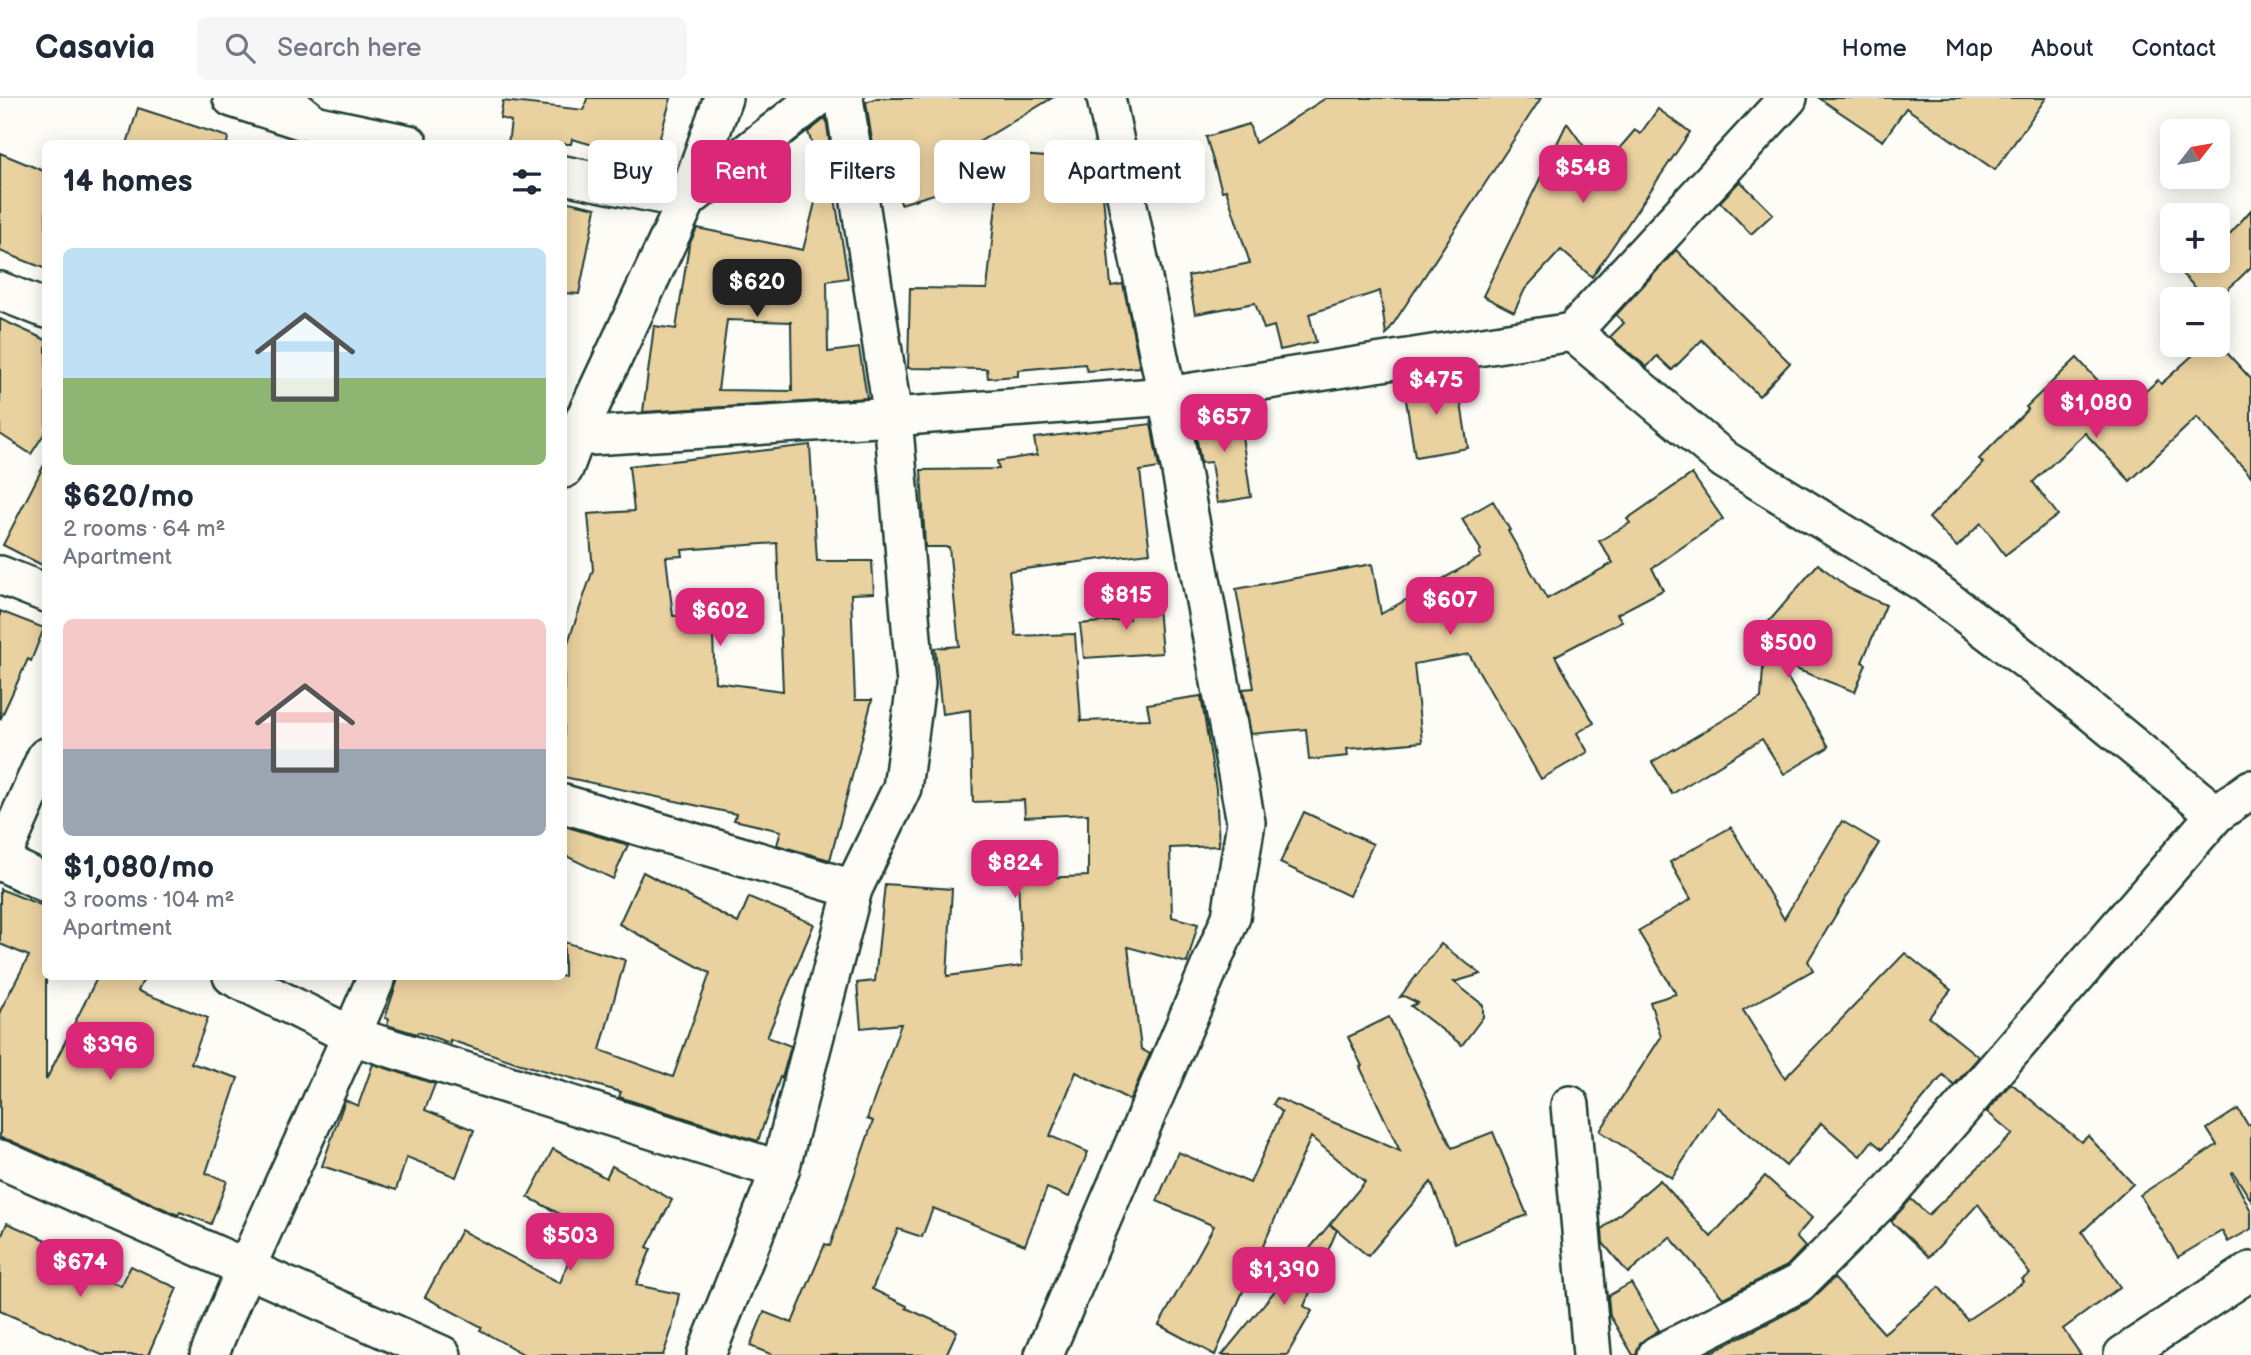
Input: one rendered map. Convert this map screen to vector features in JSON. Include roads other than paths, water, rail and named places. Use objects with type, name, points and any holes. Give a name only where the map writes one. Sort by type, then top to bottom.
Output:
[{"type":"street","points":[[232,98],[310,134],[369,140]]},
{"type":"street","points":[[281,98],[310,134]]},
{"type":"street","points":[[570,453],[687,200],[723,98]]},
{"type":"street","points":[[567,176],[687,200],[817,98]]},
{"type":"street","points":[[706,1355],[780,1170],[853,889],[902,788],[916,684],[893,417],[844,98]]},
{"type":"street","points":[[1045,1355],[1231,917],[1246,822],[1167,396],[1106,98]]},
{"type":"street","points":[[570,453],[893,417],[1167,396],[1572,332],[1788,98]]},
{"type":"street","points":[[0,291],[42,307]]},
{"type":"street","points":[[1572,332],[1726,460],[1926,584],[2049,678],[2216,814]]},
{"type":"street","points":[[0,575],[42,591]]},
{"type":"street","points":[[42,767],[0,861],[42,881]]},
{"type":"street","points":[[1657,1355],[1799,1283],[1886,1196],[2216,814],[2251,789]]},
{"type":"street","points":[[567,805],[853,889]]},
{"type":"street","points":[[240,980],[352,1036],[780,1170]]},
{"type":"street","points":[[209,1355],[244,1269],[375,980]]},
{"type":"street","points":[[1570,1105],[1592,1355]]},
{"type":"street","points":[[0,1159],[442,1355]]},
{"type":"street","points":[[2123,1355],[2251,1271]]}]
